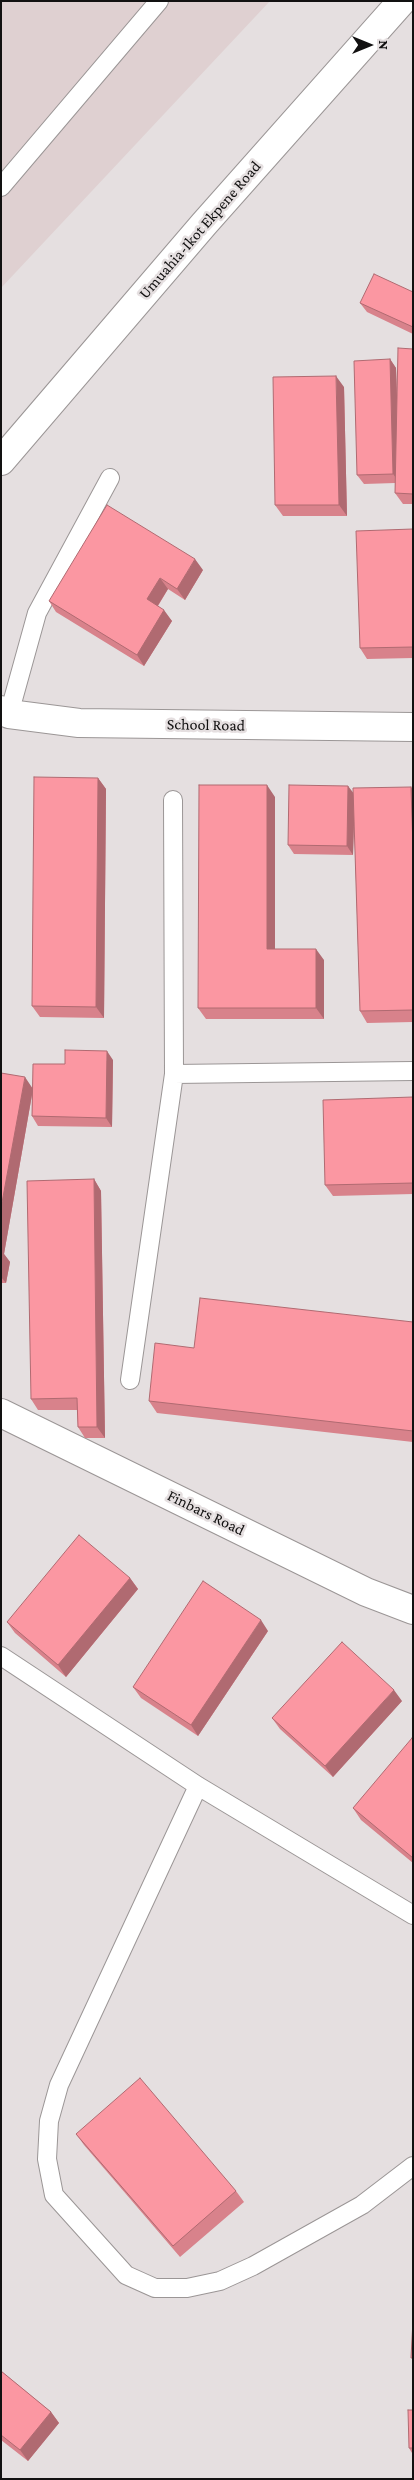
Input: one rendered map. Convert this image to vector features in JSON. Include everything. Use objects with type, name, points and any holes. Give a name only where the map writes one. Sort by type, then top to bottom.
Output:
[{"type":"street","name":"Umuahia-Ikot Ekpene Road","points":[[1,461],[204,224],[402,1]]},
{"type":"street","name":"School Road","points":[[5,712],[79,723],[413,727]]},
{"type":"street","name":"Finbars Road","points":[[1,1413],[366,1592],[413,1610]]},
{"type":"lane","points":[[1,187],[159,1]]},
{"type":"lane","points":[[5,712],[37,613],[110,478]]},
{"type":"lane","points":[[130,1380],[174,1074],[173,800]]},
{"type":"lane","points":[[174,1074],[413,1071]]},
{"type":"lane","points":[[1,1656],[198,1786],[413,1915]]},
{"type":"lane","points":[[198,1786],[59,2085],[49,2122],[47,2159],[54,2195],[126,2275],[155,2288],[187,2288],[220,2280],[253,2266],[362,2205],[413,2166]]},
{"type":"shaded area","points":[[1,1],[270,1],[1,288]]},
{"type":"building","points":[[374,274],[413,292],[413,327],[360,303]]},
{"type":"building","points":[[398,348],[413,349],[413,494],[395,493]]},
{"type":"building","points":[[390,359],[393,474],[357,475],[354,361]]},
{"type":"building","points":[[336,376],[339,505],[275,505],[273,377]]},
{"type":"building","points":[[107,505],[195,559],[177,589],[160,578],[147,599],[164,610],[137,655],[49,601]]},
{"type":"building","points":[[413,529],[413,647],[360,648],[356,531]]},
{"type":"building","points":[[34,777],[98,778],[96,1007],[32,1006]]},
{"type":"building","points":[[199,785],[267,785],[267,949],[316,949],[316,1008],[198,1008]]},
{"type":"building","points":[[289,785],[348,786],[347,846],[288,845]]},
{"type":"building","points":[[411,787],[413,1010],[360,1011],[353,788]]},
{"type":"building","points":[[65,1050],[107,1051],[106,1118],[32,1116],[33,1064],[65,1064]]},
{"type":"building","points":[[1,1073],[25,1077],[1,1208]]},
{"type":"building","points":[[413,1097],[413,1183],[325,1185],[323,1100]]},
{"type":"building","points":[[94,1179],[97,1427],[78,1427],[77,1398],[31,1399],[27,1181]]},
{"type":"building","points":[[200,1298],[413,1322],[413,1431],[149,1401],[155,1343],[194,1348]]},
{"type":"building","points":[[79,1535],[130,1578],[58,1665],[7,1622]]},
{"type":"building","points":[[203,1581],[261,1620],[191,1725],[133,1687]]},
{"type":"building","points":[[342,1642],[394,1690],[325,1766],[272,1718]]},
{"type":"building","points":[[413,1739],[413,1858],[353,1808]]},
{"type":"building","points":[[140,2078],[236,2191],[173,2246],[76,2134]]},
{"type":"building","points":[[413,2320],[413,2358],[411,2358]]},
{"type":"building","points":[[1,2371],[51,2412],[20,2450],[1,2435]]},
{"type":"building","points":[[408,2410],[413,2410],[413,2448],[409,2448]]}]
